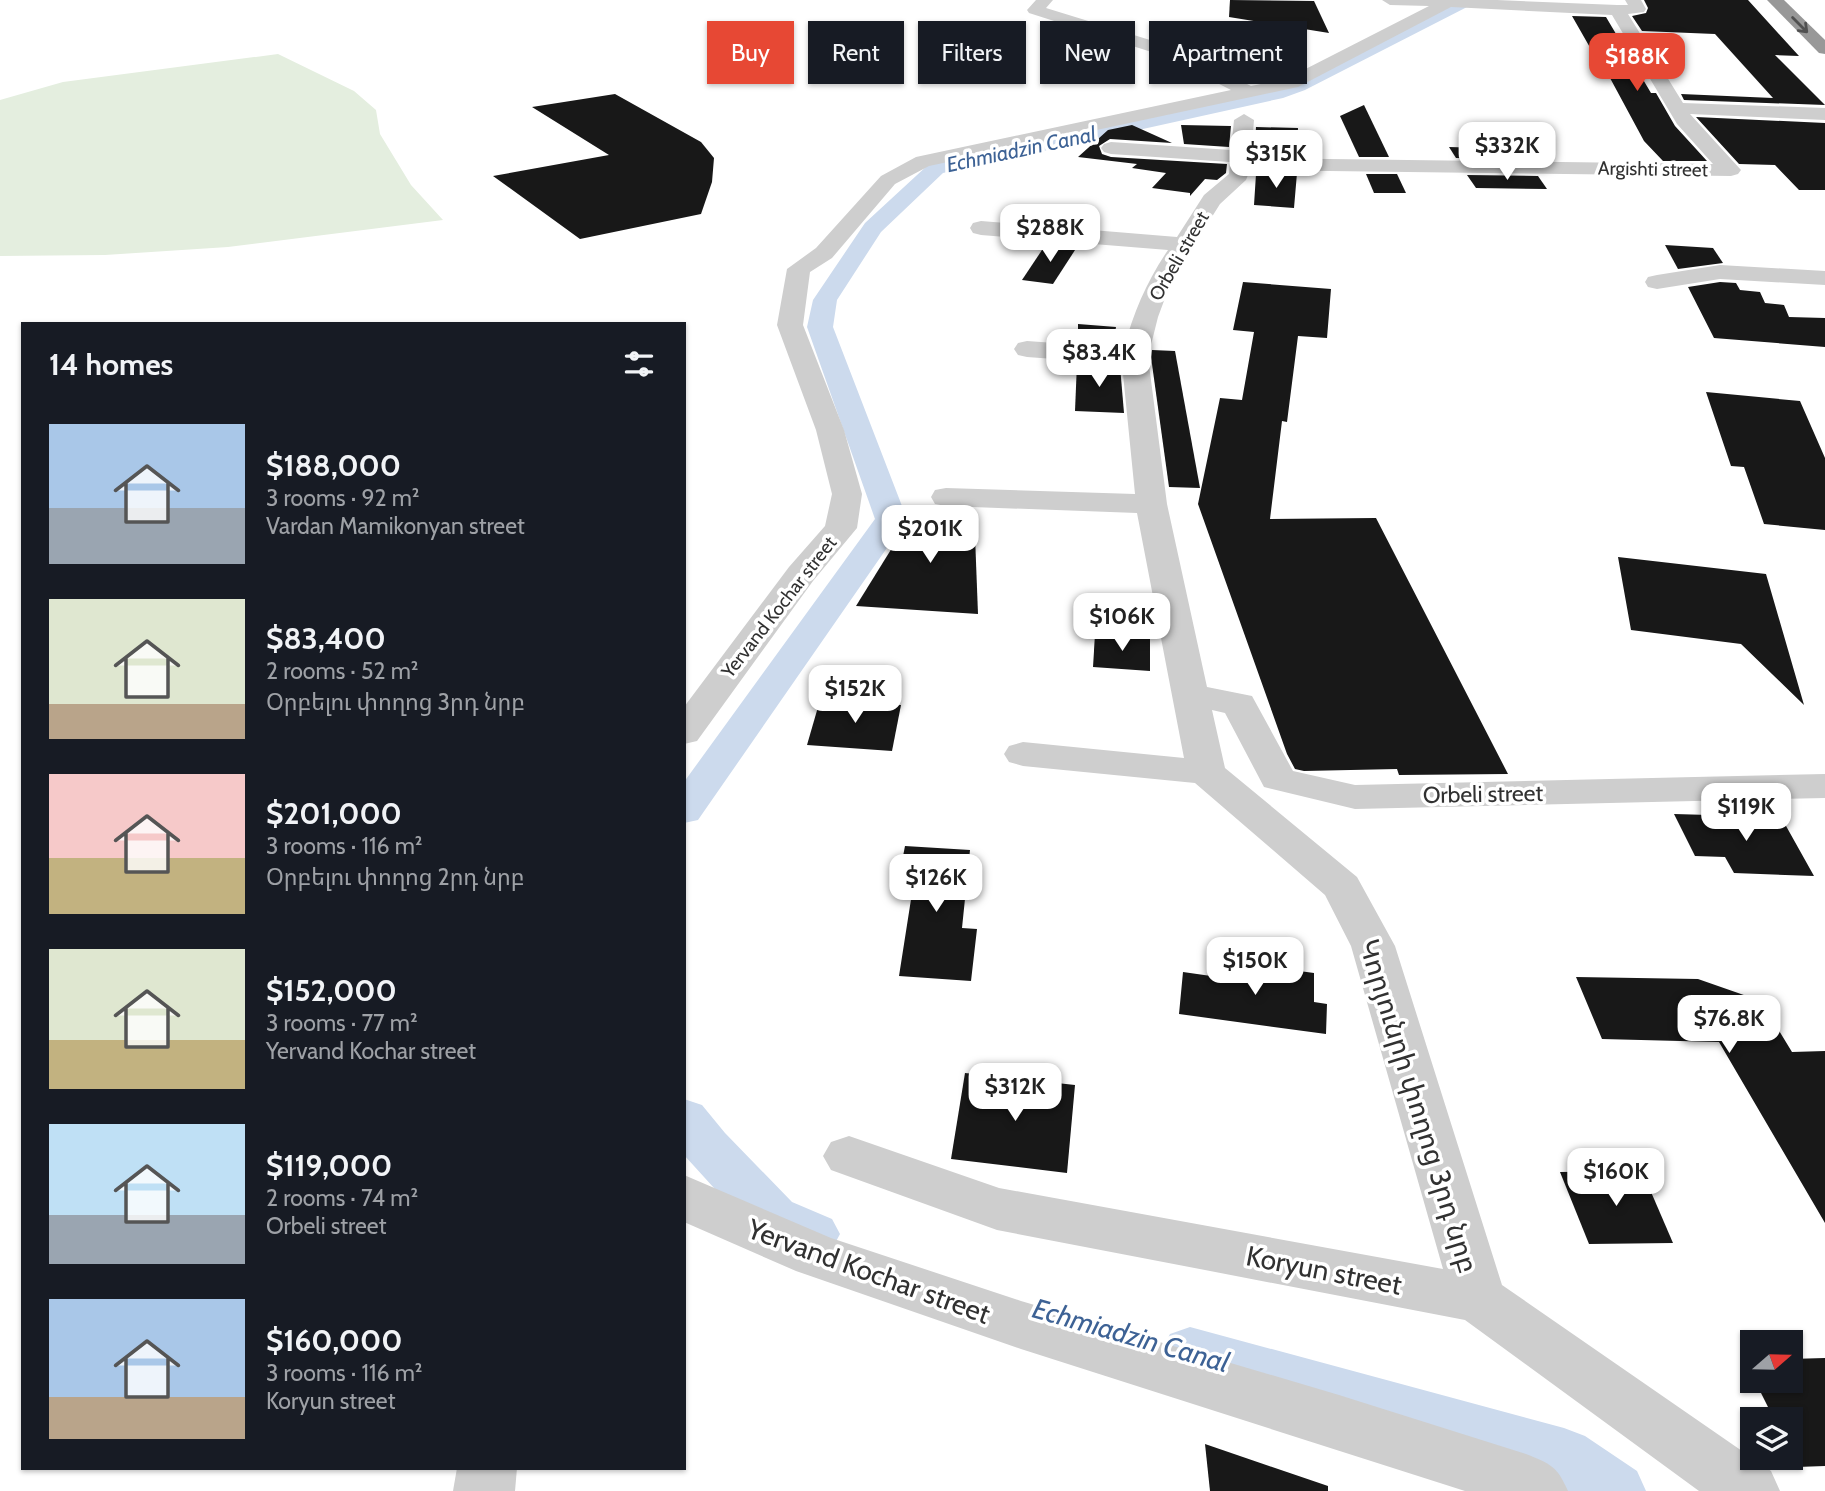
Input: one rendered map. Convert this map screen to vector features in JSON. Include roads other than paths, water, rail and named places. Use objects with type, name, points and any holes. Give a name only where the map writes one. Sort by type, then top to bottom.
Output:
[{"type":"highway","points":[[1775,0],[1825,49]]},
{"type":"street","points":[[1390,0],[1475,6],[1638,9],[1633,0]]},
{"type":"street","name":"Yervand Kochar street","points":[[686,730],[801,574],[841,527],[847,494],[830,430],[790,325],[799,269],[824,253],[888,180],[923,161],[1247,106],[1446,2]]},
{"type":"street","points":[[1040,5],[1170,52],[1247,106]]},
{"type":"street","points":[[1617,10],[1677,107],[1825,114]]},
{"type":"street","name":"Orbeli street","points":[[1206,772],[1151,504],[1135,356],[1145,317],[1159,282],[1212,200],[1239,176],[1247,106]]},
{"type":"street","name":"Argishti street","points":[[1240,161],[1731,170],[1687,124],[1677,107]]},
{"type":"street","points":[[1111,148],[1240,161]]},
{"type":"street","points":[[981,228],[1183,244]]},
{"type":"street","points":[[1657,282],[1720,272],[1825,278]]},
{"type":"street","points":[[1027,349],[1135,356]]},
{"type":"street","points":[[946,497],[1151,504]]},
{"type":"street","name":"Orbeli street","points":[[1189,695],[1239,704],[1278,779],[1354,797],[1825,786]]},
{"type":"street","points":[[1023,754],[1206,772]]},
{"type":"street","name":"Կորյունրի փողոց 3րդ նրբ","points":[[1206,772],[1342,887],[1349,899],[1373,946],[1479,1299]]},
{"type":"street","name":"Koryun street","points":[[849,1156],[997,1209],[1479,1299],[1749,1491]]},
{"type":"street","name":"Yervand Kochar street","points":[[686,1197],[707,1210],[815,1255],[1021,1325],[1477,1466],[1526,1483],[1537,1491]]},
{"type":"street","points":[[484,1491],[488,1470]]},
{"type":"waterway","name":"Echmiadzin Canal","points":[[686,808],[891,519],[820,327],[825,300],[873,228],[936,168],[1276,94],[1299,86],[1461,6],[1462,0]]},
{"type":"waterway","name":"Echmiadzin Canal","points":[[686,1121],[707,1147],[773,1217],[813,1234]]},
{"type":"waterway","name":"Echmiadzin Canal","points":[[1190,1352],[1564,1456],[1615,1491]]}]
